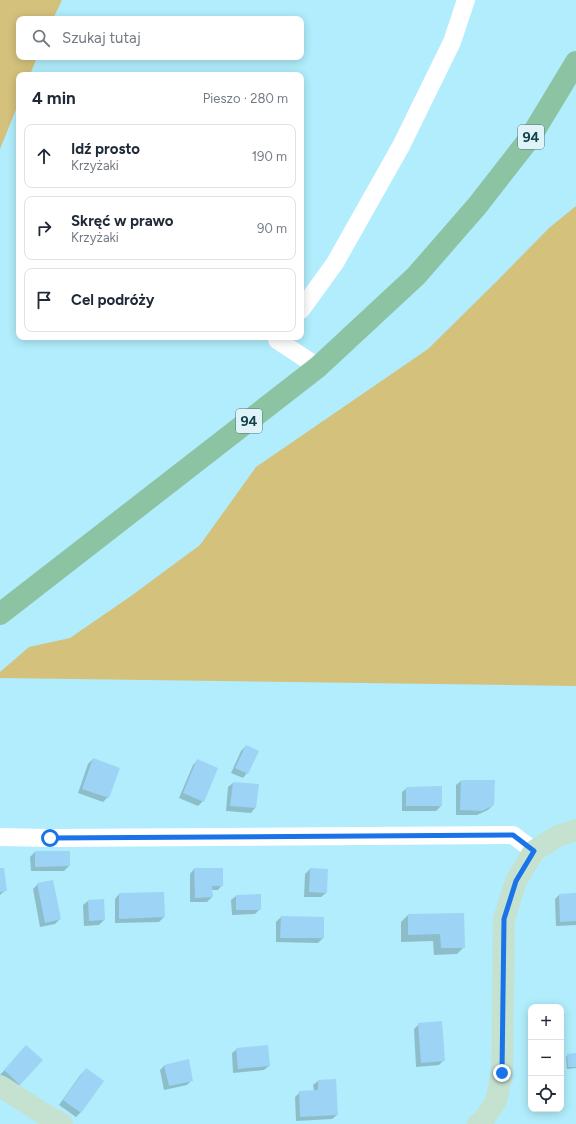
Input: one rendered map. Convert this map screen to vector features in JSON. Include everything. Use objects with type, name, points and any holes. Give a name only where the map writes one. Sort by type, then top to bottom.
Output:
[{"type":"main road","name":"94","points":[[0,614],[318,367],[416,276],[478,206],[530,138],[576,62]]},
{"type":"street","points":[[304,306],[335,263],[402,146],[452,42],[466,0]]},
{"type":"street","points":[[277,340],[318,367]]},
{"type":"street","points":[[478,1124],[482,1122],[496,1101],[502,1073],[504,919],[516,881],[534,851],[558,836],[576,830]]},
{"type":"street","points":[[0,837],[58,838],[513,835],[534,851]]},
{"type":"street","points":[[0,1086],[62,1124]]},
{"type":"shaded area","points":[[0,0],[62,0],[54,16],[16,16],[16,60],[36,60],[31,72],[16,72],[16,109],[0,149]]},
{"type":"shaded area","points":[[576,206],[576,686],[0,678],[0,672],[29,647],[70,638],[131,596],[200,545],[256,467],[428,349],[549,228]]},
{"type":"building","points":[[246,745],[259,751],[248,774],[235,768]]},
{"type":"building","points":[[93,758],[120,768],[109,798],[82,789]]},
{"type":"building","points":[[197,759],[218,768],[204,802],[183,793]]},
{"type":"building","points":[[461,780],[495,780],[494,805],[482,811],[460,810]]},
{"type":"building","points":[[233,782],[259,784],[256,808],[230,806]]},
{"type":"building","points":[[442,786],[442,806],[406,806],[406,787]]},
{"type":"building","points":[[35,851],[70,851],[70,866],[35,867]]},
{"type":"building","points":[[0,868],[4,868],[7,891],[0,892]]},
{"type":"building","points":[[194,868],[223,868],[223,886],[212,886],[213,897],[195,898]]},
{"type":"building","points":[[310,868],[328,869],[327,893],[309,892]]},
{"type":"building","points":[[53,880],[61,919],[45,923],[37,883]]},
{"type":"building","points":[[164,892],[165,917],[119,919],[119,893]]},
{"type":"building","points":[[576,893],[576,921],[560,922],[559,894]]},
{"type":"building","points":[[261,894],[261,910],[236,910],[236,895]]},
{"type":"building","points":[[104,899],[105,920],[89,921],[88,900]]},
{"type":"building","points":[[464,913],[465,948],[441,948],[440,934],[408,935],[408,914]]},
{"type":"building","points":[[281,916],[324,917],[324,938],[280,938]]},
{"type":"building","points":[[442,1021],[445,1061],[421,1063],[418,1023]]},
{"type":"building","points":[[26,1045],[43,1060],[20,1085],[4,1070]]},
{"type":"building","points":[[268,1045],[270,1066],[238,1069],[236,1048]]},
{"type":"building","points":[[576,1053],[576,1067],[568,1067],[567,1054]]},
{"type":"building","points":[[189,1059],[193,1081],[169,1086],[164,1065]]},
{"type":"building","points":[[86,1068],[104,1081],[81,1113],[63,1100]]},
{"type":"building","points":[[336,1079],[338,1115],[300,1117],[299,1091],[318,1090],[318,1080]]},
{"type":"route","points":[[50,838],[513,835],[534,851],[516,881],[504,919],[502,1073]]}]
